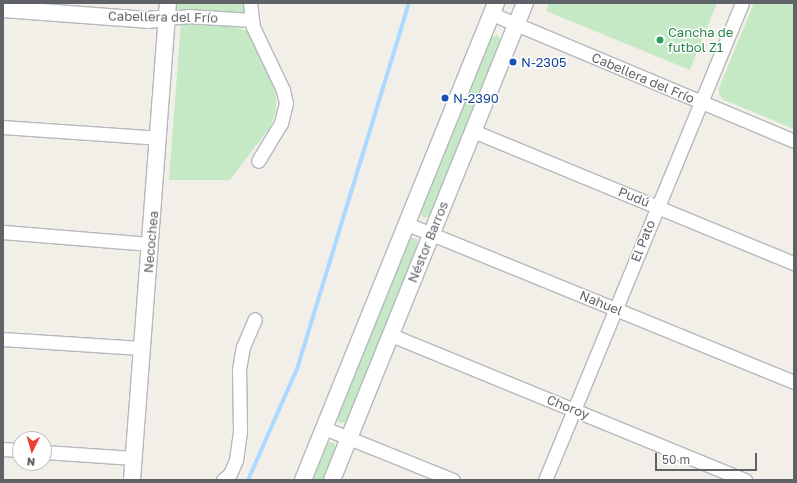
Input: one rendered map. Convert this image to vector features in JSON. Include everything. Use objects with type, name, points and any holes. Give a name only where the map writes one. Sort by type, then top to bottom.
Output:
[{"type":"street","points":[[250,3],[251,20],[283,90],[286,103],[281,123],[258,161]]},
{"type":"street","name":"Néstor Barros","points":[[332,480],[525,3]]},
{"type":"street","name":"El Pato","points":[[545,480],[742,3]]},
{"type":"street","name":"Cabellera del Frío","points":[[3,9],[148,20],[168,11],[188,16],[251,20]]},
{"type":"street","name":"Cabellera del Frío","points":[[494,9],[516,24],[794,141]]},
{"type":"street","name":"Néstor Barros","points":[[303,480],[494,9]]},
{"type":"street","name":"Necochea","points":[[132,480],[168,11]]},
{"type":"street","points":[[3,127],[159,138]]},
{"type":"street","name":"Pudú","points":[[473,131],[794,263]]},
{"type":"street","name":"Nahuel","points":[[407,224],[794,382]]},
{"type":"street","points":[[3,232],[150,244]]},
{"type":"street","points":[[223,480],[230,474],[236,460],[240,430],[239,369],[243,347],[255,319]]},
{"type":"street","name":"Choroy","points":[[390,335],[745,480]]},
{"type":"street","points":[[3,339],[142,348]]},
{"type":"street","points":[[324,428],[452,480]]},
{"type":"street","points":[[52,453],[134,458]]},
{"type":"green space","points":[[176,3],[247,3],[246,14],[176,9]]},
{"type":"green space","name":"Cancha de futbol Z1","points":[[549,3],[717,3],[690,70],[546,11]]},
{"type":"green space","points":[[754,3],[794,3],[794,129],[724,100],[719,95],[719,88]]},
{"type":"green space","points":[[181,22],[227,25],[247,31],[256,46],[276,94],[276,111],[270,127],[230,180],[169,180]]},
{"type":"green space","points":[[498,35],[501,42],[430,216],[423,218],[421,212],[491,38]]},
{"type":"green space","points":[[411,238],[417,239],[418,245],[346,422],[339,423],[337,418]]},
{"type":"green space","points":[[329,442],[334,443],[336,447],[323,480],[312,480]]},
{"type":"waterway","points":[[248,480],[297,369],[409,3]]},
{"type":"place","name":"Cancha de futbol Z1","points":[[660,40]]},
{"type":"place","name":"N-2305","points":[[513,62]]},
{"type":"place","name":"N-2390","points":[[445,98]]}]
